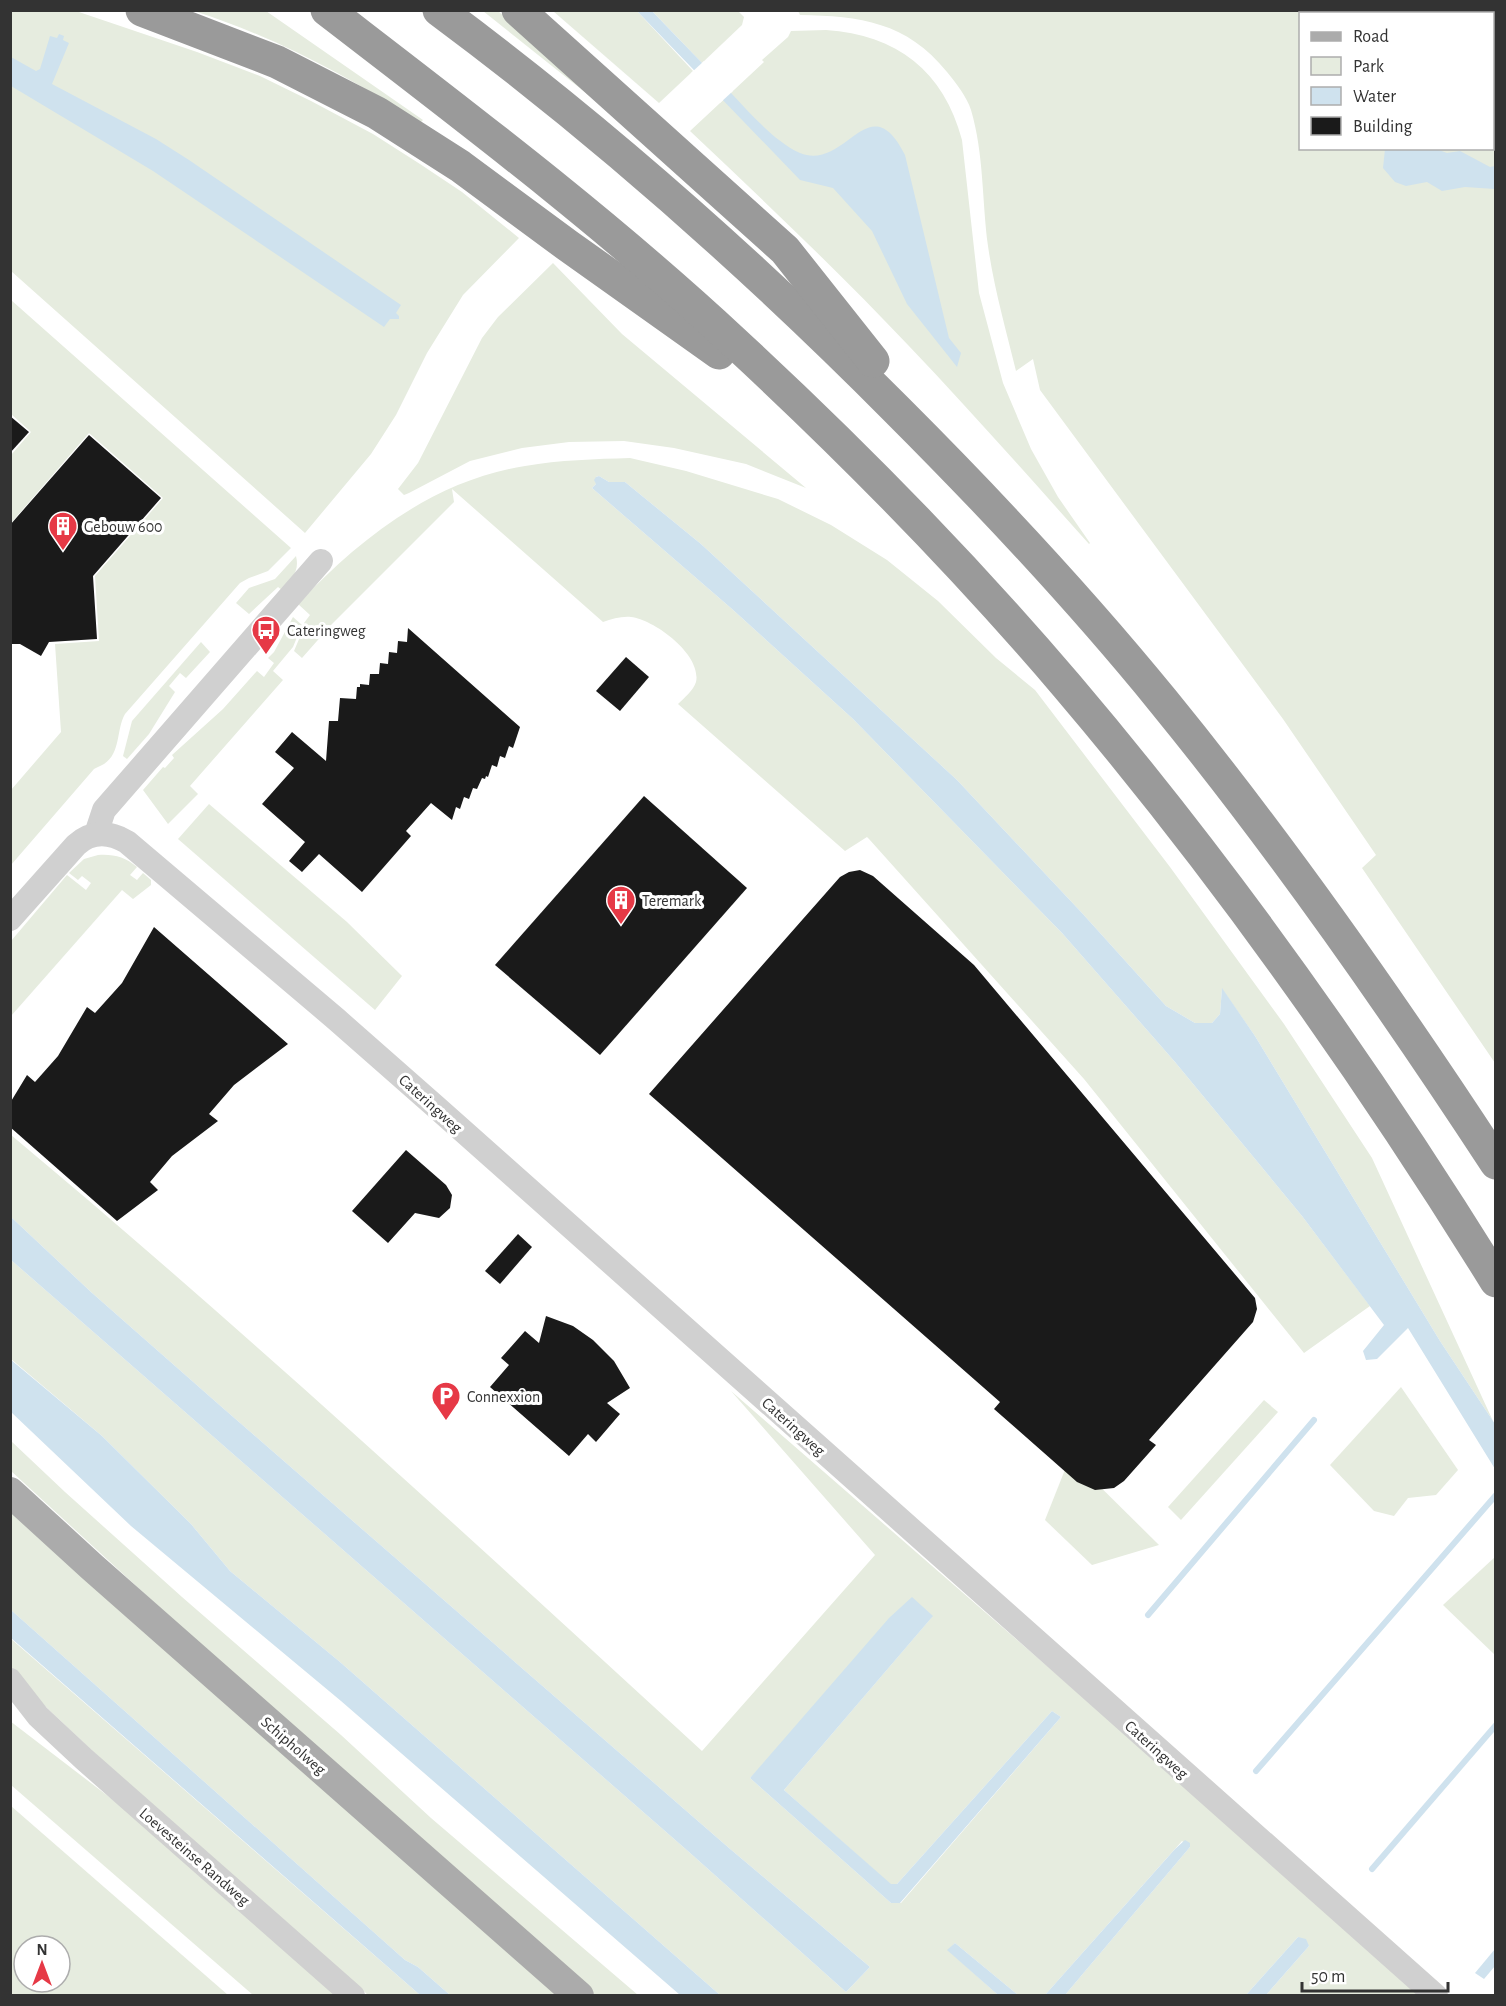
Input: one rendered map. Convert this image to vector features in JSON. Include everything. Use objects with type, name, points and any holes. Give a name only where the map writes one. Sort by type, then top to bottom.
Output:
[{"type":"highway","points":[[142,10],[277,62],[377,113],[460,166],[567,245],[816,421]]},
{"type":"highway","points":[[327,10],[546,179],[651,267],[734,342],[816,421],[906,510],[1003,615],[1065,684],[1173,815],[1250,917],[1336,1035],[1496,1281]]},
{"type":"highway","points":[[439,10],[566,110],[756,272],[971,484],[1155,692],[1238,796],[1372,979],[1496,1162]]},
{"type":"highway","points":[[518,10],[785,250],[971,484]]},
{"type":"main road","name":"Schipholweg","points":[[10,1492],[92,1567],[579,1995]]},
{"type":"street","points":[[10,919],[76,845],[86,837],[96,834],[104,810],[321,561]]},
{"type":"street","name":"Cateringweg","points":[[96,834],[117,837],[128,843],[336,1019],[1436,1995]]},
{"type":"street","name":"Loevesteinse Randweg","points":[[10,1680],[38,1716],[84,1759],[353,1995]]},
{"type":"street","name":"Loevesteinse Randweg","points":[[10,1699],[38,1716]]},
{"type":"green space","points":[[11,11],[76,11],[260,76],[373,134],[462,192],[519,238],[463,295],[427,353],[396,415],[371,454],[305,533],[11,271]]},
{"type":"green space","points":[[194,11],[266,11],[423,120],[421,122],[311,59],[254,33]]},
{"type":"green space","points":[[483,11],[498,11],[657,146],[655,148]]},
{"type":"green space","points":[[553,11],[637,11],[693,71],[659,103]]},
{"type":"green space","points":[[652,11],[738,11],[744,17],[742,25],[702,63]]},
{"type":"green space","points":[[798,11],[1495,11],[1495,1063],[1362,868],[1376,855],[1283,719],[1040,390],[1033,359],[1016,371],[991,262],[981,161],[975,127],[969,105],[961,90],[932,55],[899,32],[862,20],[800,15]]},
{"type":"green space","points":[[826,30],[851,33],[895,49],[914,61],[930,76],[943,94],[962,140],[979,293],[1003,383],[1031,449],[1058,497],[1089,544],[882,317],[801,236],[690,131],[764,62],[762,60],[788,37],[791,31]]},
{"type":"green space","points":[[553,263],[622,334],[806,488],[746,464],[674,448],[624,441],[569,442],[522,448],[470,461],[404,495],[398,489],[418,463],[482,338],[498,317]]},
{"type":"green space","points":[[11,300],[291,548],[268,571],[240,583],[125,714],[116,748],[109,759],[94,769],[11,865],[11,790],[61,732],[55,644],[99,641],[95,576],[163,498],[89,433],[11,523],[11,455],[31,432],[11,414]]},
{"type":"green space","points":[[630,458],[686,471],[778,499],[831,525],[887,560],[938,601],[996,658],[1035,690],[1170,867],[1284,1024],[1372,1158],[1493,1421],[1440,1341],[1255,1036],[1222,989],[1220,1014],[1212,1023],[1195,1023],[1166,1006],[957,780],[701,544],[625,482],[609,482],[599,476],[596,477],[596,484],[592,488],[732,609],[853,719],[1062,933],[1175,1062],[1302,1216],[1370,1306],[1304,1353],[1084,1079],[869,839],[867,837],[845,851],[678,704],[696,682],[696,672],[692,661],[684,650],[664,632],[641,620],[624,617],[603,622],[452,489],[454,502],[332,624],[302,658],[294,651],[304,623],[310,615],[298,604],[346,557],[373,535],[429,499],[460,484],[492,473],[525,466],[564,461]]},
{"type":"green space","points":[[296,556],[296,571],[282,590],[278,587],[249,614],[236,603],[249,588],[275,579]]},
{"type":"green space","points":[[293,617],[302,625],[293,647],[273,671],[283,680],[190,786],[198,794],[168,824],[143,790],[174,758],[172,755],[223,709],[257,671],[264,677],[274,663],[268,658],[274,652]]},
{"type":"green space","points":[[201,642],[210,652],[186,678],[180,673],[169,686],[175,692],[149,734],[127,759],[123,756],[132,721]]},
{"type":"green space","points":[[209,804],[347,922],[402,976],[375,1010],[178,839]]},
{"type":"green space","points":[[98,855],[114,856],[128,861],[137,867],[130,875],[137,880],[143,873],[151,880],[151,885],[133,899],[122,890],[11,1016],[11,941],[67,875],[86,890],[91,883],[82,876],[78,880],[69,873],[84,859]]},
{"type":"green space","points":[[11,1135],[274,1362],[702,1751],[875,1555],[731,1391],[1425,1995],[1266,1995],[1309,1946],[1298,1937],[1246,1995],[1065,1995],[1190,1847],[1182,1841],[1045,1995],[1018,1995],[955,1943],[948,1950],[998,1995],[720,1995],[340,1662],[230,1571],[191,1524],[102,1436],[11,1359],[11,1260],[846,1992],[870,1967],[729,1848],[224,1409],[91,1292],[11,1217]],"holes":[[[932,1617],[784,1790],[891,1885],[897,1884],[1052,1711],[1061,1717],[901,1903],[891,1903],[750,1778]]]},
{"type":"green space","points":[[1401,1387],[1458,1470],[1436,1495],[1408,1498],[1394,1516],[1374,1511],[1330,1465]]},
{"type":"green space","points":[[1264,1400],[1278,1412],[1181,1520],[1168,1507]]},
{"type":"green space","points":[[10,1440],[65,1492],[341,1735],[431,1818],[638,1995],[595,1995],[341,1774],[11,1471]]},
{"type":"green space","points":[[1070,1457],[1159,1545],[1092,1565],[1045,1520]]},
{"type":"green space","points":[[10,1505],[560,1995],[450,1995],[418,1967],[405,1960],[11,1610]]},
{"type":"green space","points":[[1495,1557],[1495,1655],[1443,1605]]},
{"type":"green space","points":[[10,1638],[420,1995],[368,1995],[100,1758],[11,1674]]},
{"type":"green space","points":[[10,1721],[134,1816],[338,1995],[253,1995],[11,1785]]},
{"type":"green space","points":[[11,1806],[228,1995],[11,1995]]},
{"type":"water","points":[[637,11],[652,11],[763,126],[781,142],[800,153],[816,156],[831,151],[868,128],[880,127],[892,135],[905,155],[949,338],[961,353],[957,367],[907,304],[872,231],[833,188],[800,180]]},
{"type":"water","points":[[59,34],[64,36],[63,40],[69,43],[52,84],[156,139],[189,160],[401,305],[396,313],[399,319],[390,319],[384,327],[153,171],[11,86],[11,57],[36,71],[40,69],[50,36],[57,38]]},
{"type":"water","points":[[1385,150],[1439,150],[1447,153],[1460,151],[1490,167],[1495,166],[1495,189],[1465,187],[1442,191],[1427,182],[1406,186],[1395,182],[1383,168]]},
{"type":"water","points":[[599,476],[609,482],[625,482],[701,544],[957,780],[1166,1006],[1195,1023],[1212,1023],[1220,1014],[1222,988],[1255,1036],[1440,1341],[1495,1424],[1495,1469],[1408,1328],[1377,1359],[1366,1360],[1363,1351],[1384,1325],[1302,1216],[1175,1062],[1062,933],[853,719],[732,609],[592,488],[596,484],[594,480]]},
{"type":"water","points":[[11,1217],[91,1292],[224,1409],[729,1848],[870,1967],[846,1992],[11,1260]]},
{"type":"water","points":[[10,1359],[102,1436],[191,1524],[230,1571],[340,1662],[720,1995],[680,1995],[341,1701],[131,1526],[11,1412]]},
{"type":"water","points":[[912,1597],[933,1616],[784,1790],[891,1884],[897,1884],[1052,1711],[1061,1717],[900,1903],[891,1903],[750,1778],[889,1618]]},
{"type":"water","points":[[11,1610],[405,1960],[418,1967],[450,1995],[420,1995],[11,1638]]},
{"type":"water","points":[[1185,1840],[1190,1843],[1190,1847],[1065,1995],[1045,1995],[1175,1849]]},
{"type":"water","points":[[1298,1937],[1306,1939],[1309,1946],[1266,1995],[1246,1995]]},
{"type":"water","points":[[955,1943],[1018,1995],[998,1995],[947,1950]]},
{"type":"water","points":[[1495,1949],[1495,1966],[1484,1979],[1475,1973]]},
{"type":"pier","points":[[704,61],[733,91],[720,103],[691,73]]},
{"type":"building","points":[[10,416],[29,432],[10,453]]},
{"type":"building","name":"Gebouw 600","points":[[89,435],[161,498],[93,576],[97,639],[49,642],[41,656],[20,644],[10,644],[10,525]]},
{"type":"building","points":[[408,628],[520,727],[513,748],[509,746],[505,758],[500,756],[497,767],[492,765],[488,777],[482,778],[477,789],[473,788],[469,799],[464,797],[460,809],[456,807],[452,820],[431,803],[406,831],[411,836],[362,892],[319,854],[302,872],[289,861],[305,842],[262,804],[294,768],[275,752],[292,732],[326,761],[329,721],[338,721],[340,698],[356,699],[357,687],[360,687],[360,684],[369,685],[370,674],[379,674],[380,663],[388,664],[389,652],[397,653],[398,641],[407,642]]},
{"type":"building","points":[[626,657],[649,677],[620,711],[596,691]]},
{"type":"building","name":"Teremark","points":[[644,796],[747,888],[600,1055],[495,965]]},
{"type":"building","points":[[860,870],[873,876],[974,965],[1255,1298],[1257,1309],[1253,1322],[1149,1440],[1156,1445],[1124,1481],[1114,1488],[1095,1490],[1077,1482],[994,1409],[1000,1402],[649,1094],[840,877]]},
{"type":"building","points":[[154,927],[288,1044],[234,1085],[209,1114],[218,1121],[172,1156],[150,1182],[158,1190],[117,1221],[10,1127],[10,1103],[27,1075],[35,1082],[58,1056],[87,1007],[95,1013],[122,983]]},
{"type":"building","points":[[406,1150],[446,1185],[452,1195],[450,1208],[439,1218],[415,1213],[388,1243],[352,1211]]},
{"type":"building","points":[[518,1234],[532,1247],[500,1284],[485,1271]]},
{"type":"building","points":[[546,1316],[573,1326],[593,1340],[614,1361],[630,1388],[607,1403],[620,1414],[596,1442],[588,1434],[569,1456],[490,1387],[509,1365],[501,1358],[525,1331],[539,1343]]},
{"type":"waterway","points":[[1148,1615],[1314,1420]]},
{"type":"waterway","points":[[1256,1771],[1496,1495]]},
{"type":"waterway","points":[[1372,1869],[1496,1725]]},
{"type":"place","name":"Gebouw 600","points":[[63,552]]},
{"type":"place","name":"Cateringweg","points":[[266,656]]},
{"type":"place","name":"Teremark","points":[[621,926]]},
{"type":"place","name":"Connexxion","points":[[446,1422]]}]
